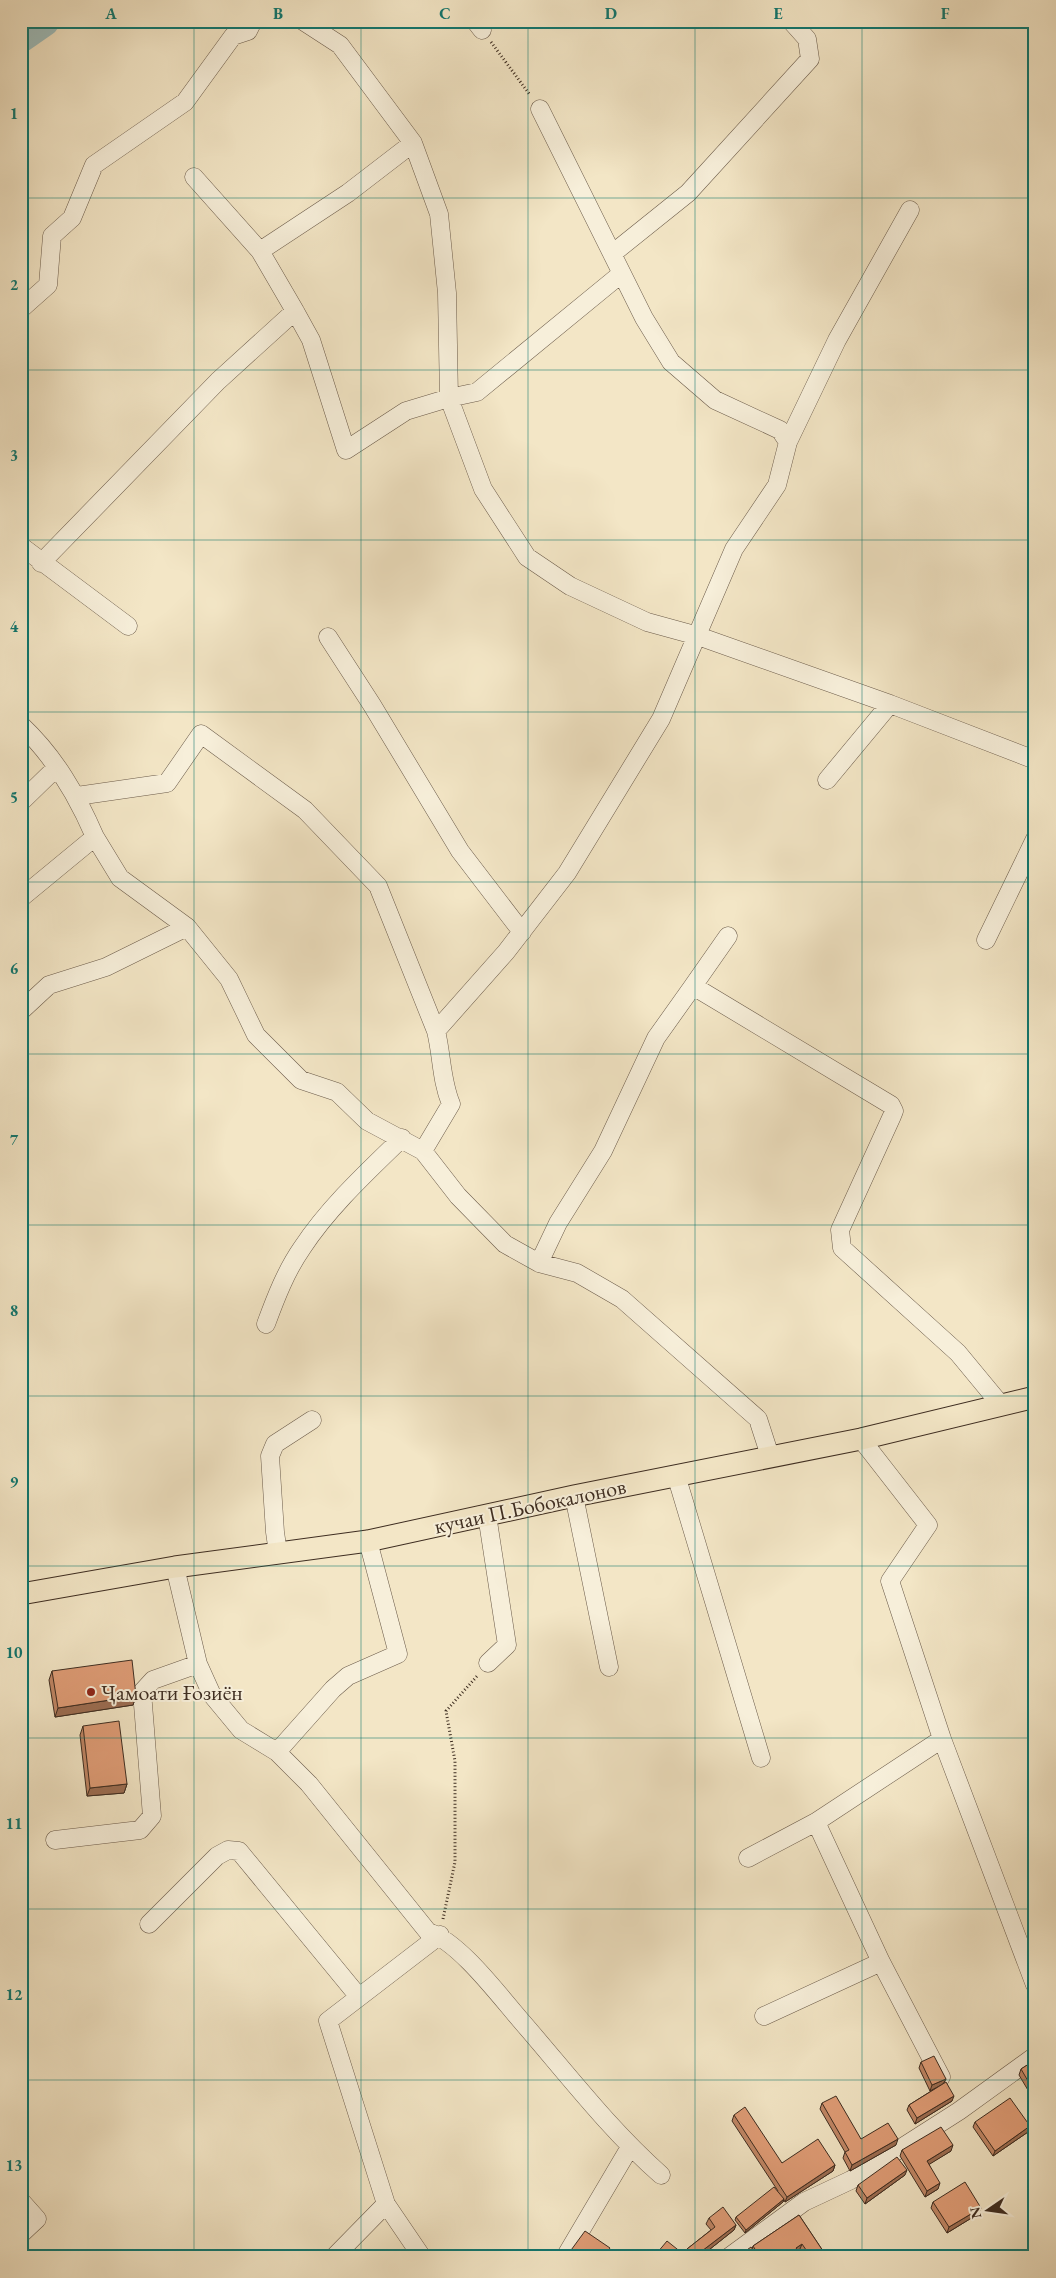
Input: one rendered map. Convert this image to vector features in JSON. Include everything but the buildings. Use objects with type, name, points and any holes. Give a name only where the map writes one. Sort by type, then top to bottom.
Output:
[{"type":"main road","name":"кучаи П.Бобокалонов","points":[[21,1594],[175,1567],[368,1541],[574,1496],[861,1439],[1035,1397]]},
{"type":"street","points":[[21,309],[48,285],[52,236],[72,218],[94,165],[185,102],[233,36],[248,31],[253,21]]},
{"type":"street","points":[[303,21],[340,45],[413,143],[440,214],[447,293],[450,398],[483,490],[527,557],[570,586],[647,622],[698,636],[890,704],[1035,760]]},
{"type":"street","points":[[612,254],[688,193],[810,59],[807,39],[791,21]]},
{"type":"street","points":[[540,109],[621,274],[644,318],[671,362],[715,400],[780,430],[788,442]]},
{"type":"street","points":[[260,251],[348,193],[413,143]]},
{"type":"street","points":[[194,177],[260,251],[295,311],[311,340],[346,450],[406,411],[477,392],[621,274]]},
{"type":"street","points":[[436,1031],[506,952],[566,873],[660,719],[698,636],[734,550],[777,485],[788,442],[837,340],[910,210]]},
{"type":"street","points":[[41,563],[218,381],[295,311]]},
{"type":"street","points":[[21,546],[41,563],[128,626]]},
{"type":"street","points":[[328,637],[460,851],[522,932]]},
{"type":"street","points":[[827,780],[890,704]]},
{"type":"street","points":[[21,725],[41,744],[77,796],[95,837],[120,878],[188,927],[229,979],[256,1035],[300,1080],[337,1092],[367,1121],[402,1138],[423,1151],[458,1196],[505,1244],[539,1263],[577,1273],[622,1299],[758,1419],[770,1456]]},
{"type":"street","points":[[77,796],[167,784],[201,734],[305,810],[378,886],[436,1031],[444,1086],[451,1104],[423,1151]]},
{"type":"street","points":[[21,802],[57,767]]},
{"type":"street","points":[[21,898],[95,837]]},
{"type":"street","points":[[986,940],[1035,840]]},
{"type":"street","points":[[21,1010],[49,985],[106,967],[188,927]]},
{"type":"street","points":[[539,1263],[558,1223],[604,1151],[656,1038],[728,936]]},
{"type":"street","points":[[693,986],[891,1105],[894,1111],[892,1116],[840,1230],[842,1248],[958,1353],[1001,1406]]},
{"type":"street","points":[[266,1324],[282,1283],[302,1247],[347,1192],[402,1138]]},
{"type":"street","points":[[278,1553],[270,1456],[275,1444],[312,1420]]},
{"type":"street","points":[[861,1439],[928,1525],[890,1581],[942,1739],[1035,1985]]},
{"type":"street","points":[[676,1475],[761,1758]]},
{"type":"street","points":[[574,1496],[609,1667]]},
{"type":"street","points":[[487,1516],[508,1645],[488,1663]]},
{"type":"street","points":[[278,1752],[333,1689],[348,1676],[398,1654],[368,1541]]},
{"type":"street","points":[[175,1567],[198,1664],[212,1695],[241,1730],[278,1752],[309,1784],[428,1932],[440,1935],[481,1974],[630,2147],[661,2176]]},
{"type":"street","points":[[55,1840],[140,1830],[152,1816],[142,1692],[153,1680],[198,1664]]},
{"type":"street","points":[[748,1858],[816,1822],[942,1739]]},
{"type":"street","points":[[816,1822],[881,1962],[959,2111]]},
{"type":"street","points":[[149,1924],[217,1856],[228,1850],[239,1852],[359,1997]]},
{"type":"street","points":[[422,2257],[386,2204],[328,2021],[440,1935]]},
{"type":"street","points":[[764,2016],[881,1962]]},
{"type":"street","points":[[728,2257],[804,2202],[851,2180],[959,2111],[1035,2056]]},
{"type":"street","points":[[565,2257],[630,2147]]},
{"type":"street","points":[[21,2201],[36,2219],[21,2234]]},
{"type":"street","points":[[334,2257],[386,2204]]},
{"type":"path","points":[[478,25],[540,109]]},
{"type":"path","points":[[440,1935],[455,1862],[455,1761],[446,1711],[488,1663]]},
{"type":"waterway","points":[[21,37],[44,21]]},
{"type":"place","name":"Ҷамоати Ғозиён","points":[[91,1692]]}]
